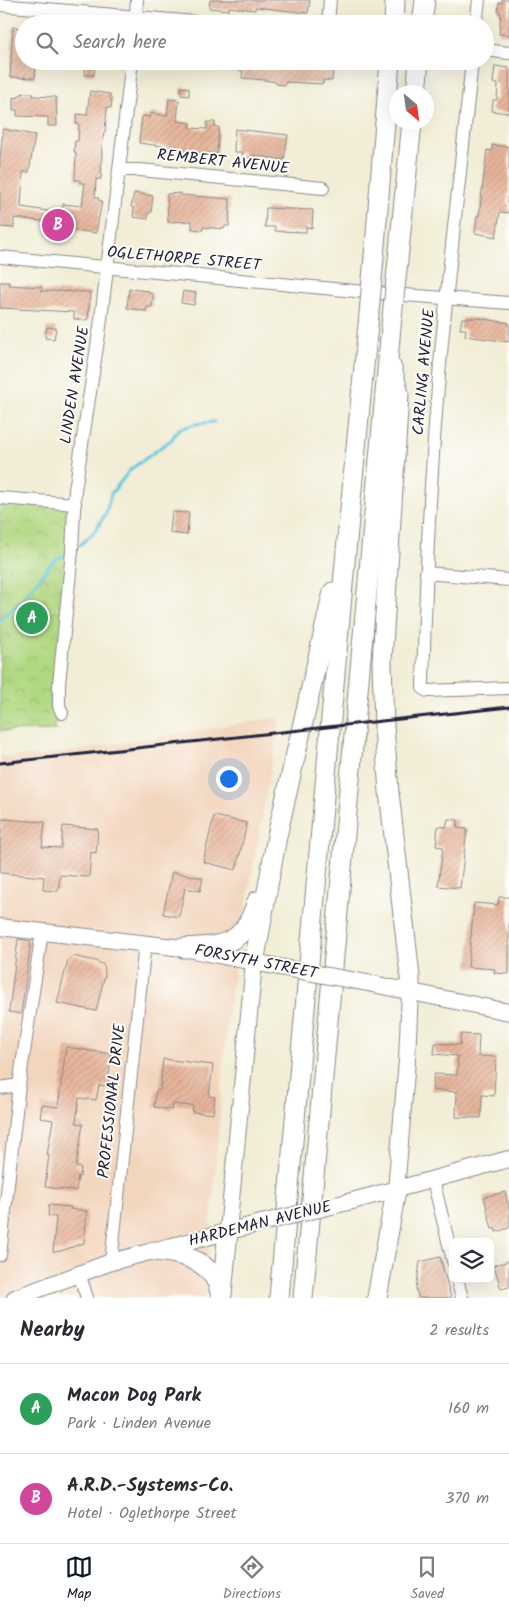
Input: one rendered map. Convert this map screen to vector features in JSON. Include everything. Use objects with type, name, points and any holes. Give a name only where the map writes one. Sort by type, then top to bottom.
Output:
[{"type":"highway","points":[[395,15],[396,0]]},
{"type":"highway","points":[[423,15],[425,0]]},
{"type":"highway","points":[[279,1298],[346,540],[368,325],[389,70]]},
{"type":"highway","points":[[417,85],[418,70]]},
{"type":"highway","points":[[303,1298],[391,327],[411,130]]},
{"type":"highway","points":[[389,355],[399,394],[383,630],[383,713],[389,792],[410,976],[410,991]]},
{"type":"highway","points":[[254,963],[277,836],[326,619],[346,540]]},
{"type":"highway","points":[[183,948],[226,943],[245,929],[254,912],[277,836]]},
{"type":"highway","points":[[377,1298],[396,1190]]},
{"type":"highway","points":[[221,1298],[228,1230]]},
{"type":"highway","points":[[154,1251],[180,1254],[197,1261],[212,1274],[219,1284],[221,1298]]},
{"type":"main road","name":"FORSYTH STREET","points":[[0,927],[183,948],[254,963],[410,991],[509,1012]]},
{"type":"main road","points":[[228,1230],[254,963]]},
{"type":"main road","points":[[396,1190],[407,1060],[410,991]]},
{"type":"main road","name":"HARDEMAN AVENUE","points":[[15,1298],[111,1262],[228,1230],[396,1190],[509,1159]]},
{"type":"street","points":[[136,15],[137,0]]},
{"type":"street","points":[[329,15],[330,0]]},
{"type":"street","points":[[477,15],[479,0]]},
{"type":"street","points":[[0,5],[91,15]]},
{"type":"street","points":[[494,51],[509,53]]},
{"type":"street","name":"LINDEN AVENUE","points":[[62,713],[59,706],[59,684],[72,551],[75,490],[100,328],[131,70]]},
{"type":"street","name":"CARLING AVENUE","points":[[471,70],[447,298],[432,470],[426,573],[423,688],[427,691],[509,688]]},
{"type":"street","name":"REMBERT AVENUE","points":[[119,170],[140,170],[323,188]]},
{"type":"street","name":"OGLETHORPE STREET","points":[[0,257],[365,292],[509,303]]},
{"type":"street","points":[[0,498],[75,504]]},
{"type":"street","points":[[426,573],[509,580]]},
{"type":"street","points":[[0,1255],[19,1085],[42,932]]},
{"type":"street","name":"PROFESSIONAL DRIVE","points":[[111,1262],[145,943]]},
{"type":"street","points":[[0,1088],[19,1085]]},
{"type":"street","points":[[433,1180],[449,1245]]},
{"type":"street","points":[[79,1273],[87,1298]]},
{"type":"street","points":[[458,1283],[462,1298]]},
{"type":"shaded area","points":[[280,717],[228,1008],[205,1298],[0,1298],[0,756],[40,756]]},
{"type":"green space","points":[[0,499],[74,505],[55,730],[0,731]]},
{"type":"building","points":[[210,0],[310,0],[308,13],[255,7],[255,10],[229,7],[229,10],[209,8]]},
{"type":"building","points":[[502,0],[509,0],[509,35],[499,34],[501,13],[498,12],[499,3],[502,3]]},
{"type":"building","points":[[13,27],[15,27],[15,70],[35,70],[35,78],[10,77]]},
{"type":"building","points":[[495,66],[509,68],[509,113],[492,111],[493,100],[497,100],[498,84],[493,83]]},
{"type":"building","points":[[85,70],[94,70],[94,75],[85,75]]},
{"type":"building","points":[[234,70],[333,70],[332,81],[323,80],[323,84],[285,82],[284,85],[265,80],[242,78],[243,71]]},
{"type":"building","points":[[181,87],[189,88],[189,96],[181,95]]},
{"type":"building","points":[[90,91],[110,94],[110,99],[112,99],[111,108],[107,107],[102,146],[101,179],[96,179],[95,197],[102,201],[96,233],[67,229],[66,234],[63,235],[48,233],[50,222],[14,218],[14,228],[0,227],[0,158],[3,129],[35,135],[29,172],[23,172],[21,207],[62,213],[63,204],[82,206],[85,183],[75,180],[76,152],[74,152],[75,141],[78,141],[79,124],[76,124],[77,114],[87,115]]},
{"type":"building","points":[[22,93],[33,93],[33,96],[56,97],[57,126],[48,126],[48,117],[17,116],[17,110],[13,110],[13,97],[18,98]]},
{"type":"building","points":[[169,99],[179,100],[177,121],[191,123],[190,128],[207,129],[207,122],[215,122],[215,127],[219,127],[217,154],[169,150],[169,147],[139,143],[142,116],[150,117],[150,113],[167,116]]},
{"type":"building","points":[[235,129],[288,135],[284,160],[253,155],[253,158],[242,158],[243,152],[234,152]]},
{"type":"building","points":[[492,145],[509,147],[507,203],[509,204],[509,213],[500,212],[496,237],[475,233],[477,216],[479,216],[487,150],[492,151]]},
{"type":"building","points":[[134,193],[153,196],[151,213],[148,213],[148,219],[133,217],[134,208],[131,207]]},
{"type":"building","points":[[181,193],[181,195],[230,199],[229,226],[225,226],[224,229],[203,227],[203,230],[192,229],[192,221],[168,222],[167,194]]},
{"type":"building","points":[[266,208],[313,210],[312,228],[306,227],[306,232],[275,231],[275,227],[265,227]]},
{"type":"building","points":[[0,282],[9,282],[9,285],[42,287],[41,291],[90,292],[88,320],[74,319],[74,312],[0,308]]},
{"type":"building","points":[[129,289],[149,291],[149,293],[153,294],[152,307],[147,307],[146,311],[127,308]]},
{"type":"building","points":[[183,291],[196,293],[194,305],[181,303]]},
{"type":"building","points":[[462,318],[478,318],[509,323],[509,342],[465,336],[466,329],[460,329]]},
{"type":"building","points":[[47,327],[56,328],[54,339],[45,338]]},
{"type":"building","points":[[172,512],[189,513],[187,535],[170,533]]},
{"type":"building","points":[[214,816],[247,823],[236,870],[203,862]]},
{"type":"building","points":[[2,819],[45,822],[42,847],[61,848],[63,826],[98,829],[96,853],[91,852],[89,877],[60,875],[58,891],[43,890],[44,877],[0,873]]},
{"type":"building","points":[[448,819],[458,820],[457,828],[467,829],[460,888],[438,886],[443,847],[436,846],[438,826],[446,827]]},
{"type":"building","points":[[172,872],[203,878],[200,891],[185,888],[179,917],[163,914]]},
{"type":"building","points":[[499,897],[509,897],[509,974],[494,973],[495,969],[468,967],[474,903],[498,905]]},
{"type":"building","points":[[18,939],[31,941],[21,1014],[9,1012]]},
{"type":"building","points":[[73,956],[96,961],[104,965],[105,974],[96,1011],[57,1003],[68,960]]},
{"type":"building","points":[[461,1034],[479,1035],[478,1056],[496,1057],[494,1096],[482,1095],[481,1118],[456,1117],[457,1092],[432,1090],[434,1074],[457,1075],[458,1056],[434,1054],[435,1043],[460,1045]]},
{"type":"building","points":[[66,1047],[111,1054],[108,1086],[99,1085],[96,1100],[79,1098],[76,1123],[83,1124],[76,1167],[81,1168],[76,1191],[45,1187],[49,1155],[47,1155],[53,1120],[40,1118],[42,1105],[58,1107]]},
{"type":"building","points":[[163,1059],[213,1065],[209,1096],[215,1097],[213,1114],[192,1112],[193,1106],[173,1104],[172,1110],[154,1107],[156,1090],[160,1090]]},
{"type":"building","points":[[505,1192],[509,1207],[509,1228],[496,1232],[495,1228],[492,1229],[484,1197]]},
{"type":"building","points":[[49,1205],[87,1211],[84,1243],[53,1252],[56,1217],[48,1216]]},
{"type":"building","points":[[440,1257],[451,1298],[419,1298],[416,1290],[420,1262]]},
{"type":"building","points":[[509,1261],[509,1287],[501,1289],[494,1265]]},
{"type":"waterway","points":[[80,545],[95,531],[106,513],[111,494],[131,469],[171,440],[179,429],[195,424],[214,422]]},
{"type":"waterway","points":[[0,620],[12,608],[18,605],[49,566],[58,558],[64,556]]},
{"type":"railway","points":[[0,763],[509,707]]},
{"type":"place","name":"A.R.D.-Systems-Co.","points":[[58,225]]},
{"type":"place","name":"Macon Dog Park","points":[[32,618]]}]
